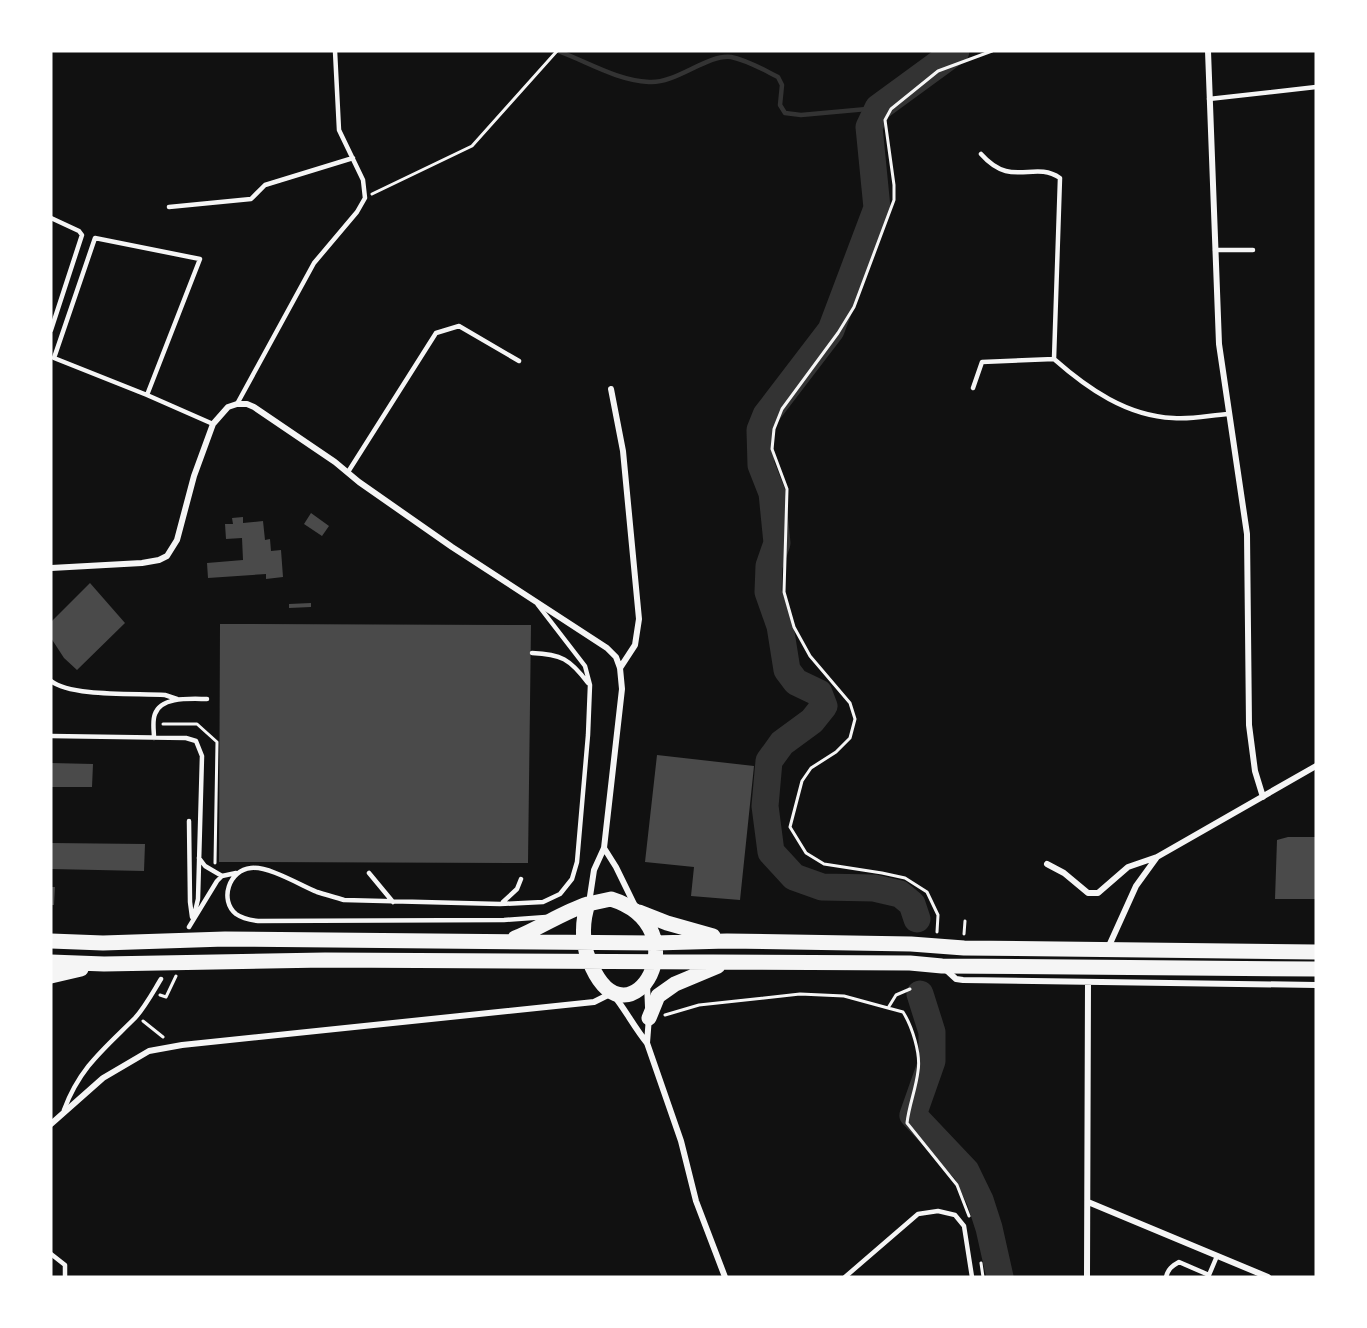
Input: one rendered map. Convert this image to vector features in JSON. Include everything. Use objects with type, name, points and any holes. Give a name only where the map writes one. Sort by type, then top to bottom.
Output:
[{"type":"highway","points":[[506,941],[588,904],[611,898],[627,903],[638,911],[667,923],[728,941]]},
{"type":"highway","points":[[588,904],[583,922],[584,942],[590,963],[607,989]]},
{"type":"highway","points":[[638,911],[652,930],[655,943],[655,963],[642,989]]},
{"type":"highway","points":[[51,941],[103,943],[237,939],[655,943],[728,941],[937,945],[964,948],[1316,952]]},
{"type":"highway","points":[[51,962],[104,964],[314,960],[898,963],[942,966],[1316,969]]},
{"type":"highway","points":[[546,962],[575,971],[622,995],[642,989],[675,984]]},
{"type":"highway","points":[[649,1018],[658,996],[675,984],[726,963]]},
{"type":"highway","points":[[51,975],[104,964]]},
{"type":"street","points":[[1208,51],[1219,344],[1247,534],[1249,725],[1255,771],[1263,797]]},
{"type":"street","points":[[611,389],[623,451],[639,619],[635,645],[620,668]]},
{"type":"street","points":[[51,568],[142,563],[167,556],[177,540],[194,476],[213,424],[228,407],[237,404],[254,407],[443,541],[608,648],[616,657],[620,668],[622,689],[620,714],[604,848],[594,870],[588,904]]},
{"type":"street","points":[[1047,864],[1064,873],[1088,892],[1098,892],[1128,867],[1157,857],[1316,766]]},
{"type":"street","points":[[604,848],[638,911]]},
{"type":"street","points":[[1108,949],[1136,885],[1157,857]]},
{"type":"street","points":[[942,966],[956,979],[1316,985]]},
{"type":"street","points":[[1087,1277],[1088,982]]},
{"type":"street","points":[[51,1124],[103,1078],[149,1051],[168,1047],[594,1002],[607,989],[629,1015],[647,1043],[681,1141],[696,1201],[725,1277]]},
{"type":"street","points":[[642,989],[649,1018],[647,1043]]},
{"type":"street","points":[[1088,1202],[1268,1277]]},
{"type":"lane","points":[[237,404],[314,263],[357,212],[365,198],[363,180],[339,130],[335,51]]},
{"type":"lane","points":[[1209,99],[1316,87]]},
{"type":"lane","points":[[981,154],[992,166],[1009,173],[1053,173],[1060,178],[1054,359]]},
{"type":"lane","points":[[169,207],[250,199],[265,185],[352,158]]},
{"type":"lane","points":[[51,218],[79,231],[82,235],[51,330]]},
{"type":"lane","points":[[147,395],[200,259],[95,238],[54,358],[213,424]]},
{"type":"lane","points":[[1215,250],[1253,250]]},
{"type":"lane","points":[[348,472],[435,333],[459,326],[519,361]]},
{"type":"lane","points":[[973,388],[982,362],[1054,359],[1082,383],[1107,398],[1141,412],[1176,419],[1229,414]]},
{"type":"lane","points":[[192,920],[222,876],[251,868],[268,871],[320,893],[344,900],[500,904],[543,902],[560,894],[572,879],[577,862],[590,685],[585,666],[537,604]]},
{"type":"lane","points":[[532,653],[554,654],[565,660],[579,671],[590,685]]},
{"type":"lane","points":[[51,681],[58,687],[76,691],[165,694],[177,699],[207,699]]},
{"type":"lane","points":[[154,738],[154,716],[158,708],[177,699]]},
{"type":"lane","points":[[51,736],[186,738],[196,741],[202,756],[198,899],[189,927]]},
{"type":"lane","points":[[189,821],[192,920]]},
{"type":"lane","points":[[199,858],[205,866],[222,876]]},
{"type":"lane","points":[[239,873],[228,885],[227,897],[230,908],[244,918],[258,921],[504,920],[561,917]]},
{"type":"lane","points":[[369,873],[393,902]]},
{"type":"lane","points":[[500,904],[517,889],[521,879]]},
{"type":"lane","points":[[63,1113],[69,1096],[86,1067],[136,1016],[161,979]]},
{"type":"lane","points":[[844,1277],[918,1214],[938,1210],[955,1215],[964,1226],[972,1277]]},
{"type":"lane","points":[[51,1254],[65,1265],[65,1277]]},
{"type":"lane","points":[[1166,1277],[1173,1265],[1179,1262],[1209,1275],[1217,1256]]},
{"type":"path","points":[[365,198],[472,146],[557,51]]},
{"type":"path","points":[[937,945],[938,915],[927,892],[905,878],[824,864],[806,853],[790,827],[802,781],[811,768],[836,752],[850,738],[855,719],[850,703],[810,656],[794,627],[784,592],[787,489],[772,449],[774,429],[782,409],[838,333],[854,307],[894,200],[885,120],[891,109],[938,71],[992,51]]},
{"type":"path","points":[[888,1008],[896,995],[910,989]]},
{"type":"path","points":[[649,1018],[699,1005],[800,994],[844,996],[903,1012],[911,1024],[919,1069],[907,1123],[957,1185],[971,1222]]},
{"type":"path","points":[[136,1016],[165,1039],[168,1047]]},
{"type":"path","points":[[981,1261],[983,1277]]},
{"type":"building","points":[[311,513],[329,526],[322,536],[304,524]]},
{"type":"building","points":[[243,517],[243,523],[263,521],[265,540],[270,539],[271,551],[281,550],[283,577],[266,579],[266,574],[208,578],[207,563],[243,560],[242,538],[226,539],[225,524],[233,524],[232,518]]},
{"type":"building","points":[[90,583],[125,623],[77,670],[64,658],[51,638],[51,622]]},
{"type":"building","points":[[311,603],[311,607],[289,608],[289,604]]},
{"type":"building","points":[[220,624],[531,625],[528,863],[219,862]]},
{"type":"building","points":[[657,755],[754,766],[740,900],[691,896],[694,867],[645,862]]},
{"type":"building","points":[[51,763],[93,764],[92,787],[51,787]]},
{"type":"building","points":[[1288,837],[1316,837],[1316,899],[1275,899],[1277,840]]},
{"type":"building","points":[[51,843],[145,844],[144,871],[51,869]]},
{"type":"building","points":[[51,887],[55,887],[54,905],[51,905]]},
{"type":"waterway","points":[[558,51],[625,78],[649,82],[670,79],[722,57],[737,58],[778,77],[782,85],[780,105],[785,113],[801,115],[878,108]]},
{"type":"waterway","points":[[917,919],[912,904],[900,894],[874,888],[822,887],[794,877],[771,852],[765,806],[769,761],[782,743],[812,721],[824,706],[819,693],[796,682],[787,670],[780,626],[768,592],[769,566],[777,543],[772,493],[761,465],[760,430],[766,415],[831,330],[877,208],[869,127],[878,108],[956,51]]},
{"type":"waterway","points":[[920,994],[932,1032],[932,1061],[913,1115],[966,1171],[980,1200],[989,1228],[1000,1277]]}]
